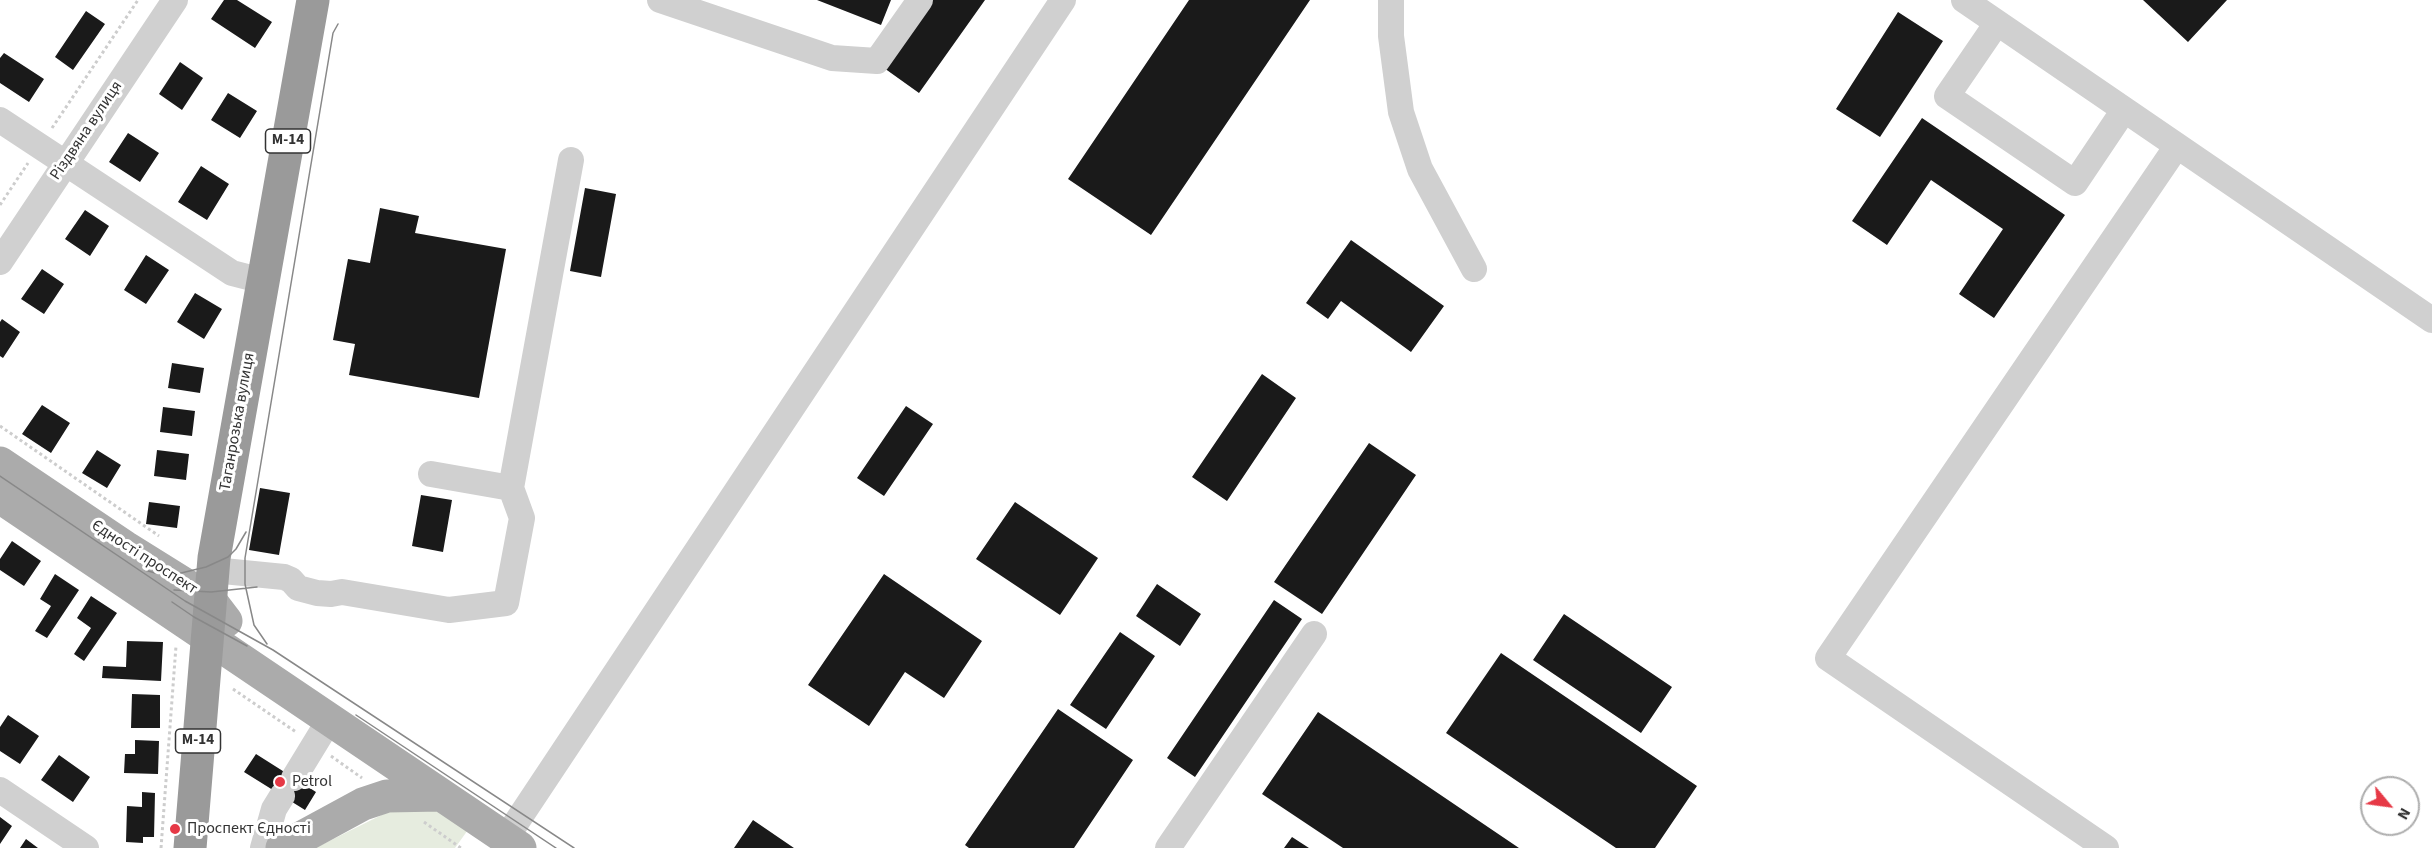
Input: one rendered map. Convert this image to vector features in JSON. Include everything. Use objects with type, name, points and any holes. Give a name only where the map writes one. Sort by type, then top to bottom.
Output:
[{"type":"highway","name":"Таганрозька вулиця","points":[[190,848],[192,636],[212,585],[313,0]]},
{"type":"main road","name":"Єдності проспект","points":[[0,463],[125,547],[212,585],[266,676],[323,732],[441,795],[513,843]]},
{"type":"main road","name":"Єдності проспект","points":[[0,497],[192,636],[266,676]]},
{"type":"main road","points":[[282,848],[363,804],[387,796],[441,795]]},
{"type":"street","name":"Різдвяна вулиця","points":[[0,262],[175,0]]},
{"type":"street","points":[[660,0],[832,58],[877,61],[920,0]]},
{"type":"street","points":[[513,843],[1063,0]]},
{"type":"street","points":[[1391,0],[1391,36],[1401,112],[1420,169],[1474,268]]},
{"type":"street","points":[[1964,0],[2432,320]]},
{"type":"street","points":[[1997,23],[1947,96],[1957,103],[2075,183],[2124,110]]},
{"type":"street","points":[[0,120],[232,273],[263,281]]},
{"type":"street","points":[[2106,848],[1828,658],[2177,146]]},
{"type":"street","points":[[212,585],[284,577],[291,580],[298,588],[317,593],[342,592],[448,610],[506,603],[522,518],[511,488],[571,160]]},
{"type":"street","points":[[432,474],[511,488]]},
{"type":"street","points":[[1167,848],[1314,634]]},
{"type":"street","points":[[263,848],[274,810],[323,732]]},
{"type":"street","points":[[0,790],[86,848]]},
{"type":"path","points":[[0,205],[138,0]]},
{"type":"path","points":[[0,426],[166,540]]},
{"type":"path","points":[[161,848],[192,636]]},
{"type":"path","points":[[233,689],[323,732]]},
{"type":"shaded area","points":[[422,795],[470,827],[455,848],[315,848]]},
{"type":"building","points":[[224,0],[237,0],[272,22],[255,48],[211,19]]},
{"type":"building","points":[[817,0],[891,0],[881,25]]},
{"type":"building","points":[[932,0],[985,0],[919,93],[884,68]]},
{"type":"building","points":[[1189,0],[1310,0],[1151,235],[1068,179]]},
{"type":"building","points":[[2143,0],[2227,0],[2188,42]]},
{"type":"building","points":[[86,11],[105,24],[73,70],[55,57]]},
{"type":"building","points":[[1898,12],[1943,41],[1880,137],[1836,109]]},
{"type":"building","points":[[4,53],[44,79],[29,102],[0,83],[0,58]]},
{"type":"building","points":[[180,62],[203,78],[182,110],[159,94]]},
{"type":"building","points":[[228,93],[257,111],[240,138],[211,120]]},
{"type":"building","points":[[1922,118],[2065,215],[1994,318],[1959,294],[2003,229],[1931,180],[1887,245],[1852,221]]},
{"type":"building","points":[[128,133],[159,153],[140,182],[109,162]]},
{"type":"building","points":[[201,166],[229,184],[207,220],[178,202]]},
{"type":"building","points":[[585,188],[616,194],[601,277],[570,271]]},
{"type":"building","points":[[380,208],[419,216],[415,233],[506,249],[479,398],[349,375],[355,344],[333,340],[348,259],[370,263]]},
{"type":"building","points":[[85,210],[109,226],[90,256],[65,239]]},
{"type":"building","points":[[1351,240],[1444,306],[1411,352],[1341,301],[1328,319],[1306,303]]},
{"type":"building","points":[[146,255],[169,270],[146,304],[124,290]]},
{"type":"building","points":[[42,269],[64,284],[44,314],[21,299]]},
{"type":"building","points":[[195,293],[222,309],[204,339],[177,322]]},
{"type":"building","points":[[2,319],[20,332],[3,358],[0,356],[0,322]]},
{"type":"building","points":[[172,363],[204,368],[200,393],[168,388]]},
{"type":"building","points":[[1262,374],[1296,398],[1227,501],[1192,477]]},
{"type":"building","points":[[42,405],[70,423],[51,453],[22,434]]},
{"type":"building","points":[[906,406],[933,424],[884,496],[857,478]]},
{"type":"building","points":[[163,407],[195,411],[192,436],[160,432]]},
{"type":"building","points":[[1369,443],[1416,475],[1322,614],[1274,582]]},
{"type":"building","points":[[97,450],[121,465],[107,488],[82,473]]},
{"type":"building","points":[[157,450],[189,454],[186,480],[154,476]]},
{"type":"building","points":[[260,488],[290,493],[279,555],[249,550]]},
{"type":"building","points":[[421,495],[452,500],[443,552],[412,546]]},
{"type":"building","points":[[149,502],[180,506],[177,528],[146,524]]},
{"type":"building","points":[[1015,502],[1098,558],[1060,615],[976,559]]},
{"type":"building","points":[[12,541],[41,561],[24,586],[0,570],[0,559]]},
{"type":"building","points":[[55,574],[79,590],[47,638],[35,631],[51,606],[40,599]]},
{"type":"building","points":[[884,574],[982,641],[944,698],[905,672],[869,726],[808,685]]},
{"type":"building","points":[[1157,584],[1201,614],[1180,646],[1136,616]]},
{"type":"building","points":[[91,596],[117,613],[84,661],[74,654],[91,628],[77,618]]},
{"type":"building","points":[[1274,600],[1302,619],[1195,777],[1167,758]]},
{"type":"building","points":[[1564,614],[1672,687],[1641,733],[1533,660]]},
{"type":"building","points":[[1120,632],[1155,656],[1106,729],[1070,705]]},
{"type":"building","points":[[127,641],[163,642],[161,681],[102,678],[103,666],[126,667]]},
{"type":"building","points":[[1501,653],[1697,786],[1655,848],[1616,848],[1446,733]]},
{"type":"building","points":[[132,694],[160,695],[160,728],[131,728]]},
{"type":"building","points":[[1058,709],[1133,760],[1074,848],[969,848],[965,845]]},
{"type":"building","points":[[1318,712],[1519,848],[1343,848],[1262,794]]},
{"type":"building","points":[[8,715],[39,736],[20,764],[0,751],[0,727]]},
{"type":"building","points":[[135,740],[159,741],[158,774],[124,773],[125,754],[135,754]]},
{"type":"building","points":[[256,754],[316,792],[305,810],[244,772]]},
{"type":"building","points":[[59,755],[90,777],[73,802],[41,780]]},
{"type":"building","points":[[142,792],[155,793],[154,837],[143,837],[143,843],[126,842],[127,806],[142,807]]},
{"type":"building","points":[[0,817],[12,826],[0,844]]},
{"type":"building","points":[[753,820],[794,848],[734,848]]},
{"type":"building","points":[[1292,837],[1309,848],[1284,848]]},
{"type":"building","points":[[26,839],[38,848],[20,848]]},
{"type":"tram line","points":[[267,644],[254,625],[245,584],[245,558],[333,33],[338,24]]},
{"type":"tram line","points":[[0,476],[185,601],[273,650],[574,848]]},
{"type":"tram line","points":[[145,570],[177,574],[206,567],[228,557],[236,549],[246,532]]},
{"type":"tram line","points":[[174,590],[211,592],[257,587]]},
{"type":"tram line","points":[[172,602],[194,617],[247,646]]},
{"type":"tram line","points":[[356,715],[556,848]]},
{"type":"place","name":"Petrol","points":[[280,782]]},
{"type":"place","name":"Проспект Єдності","points":[[175,829]]}]
